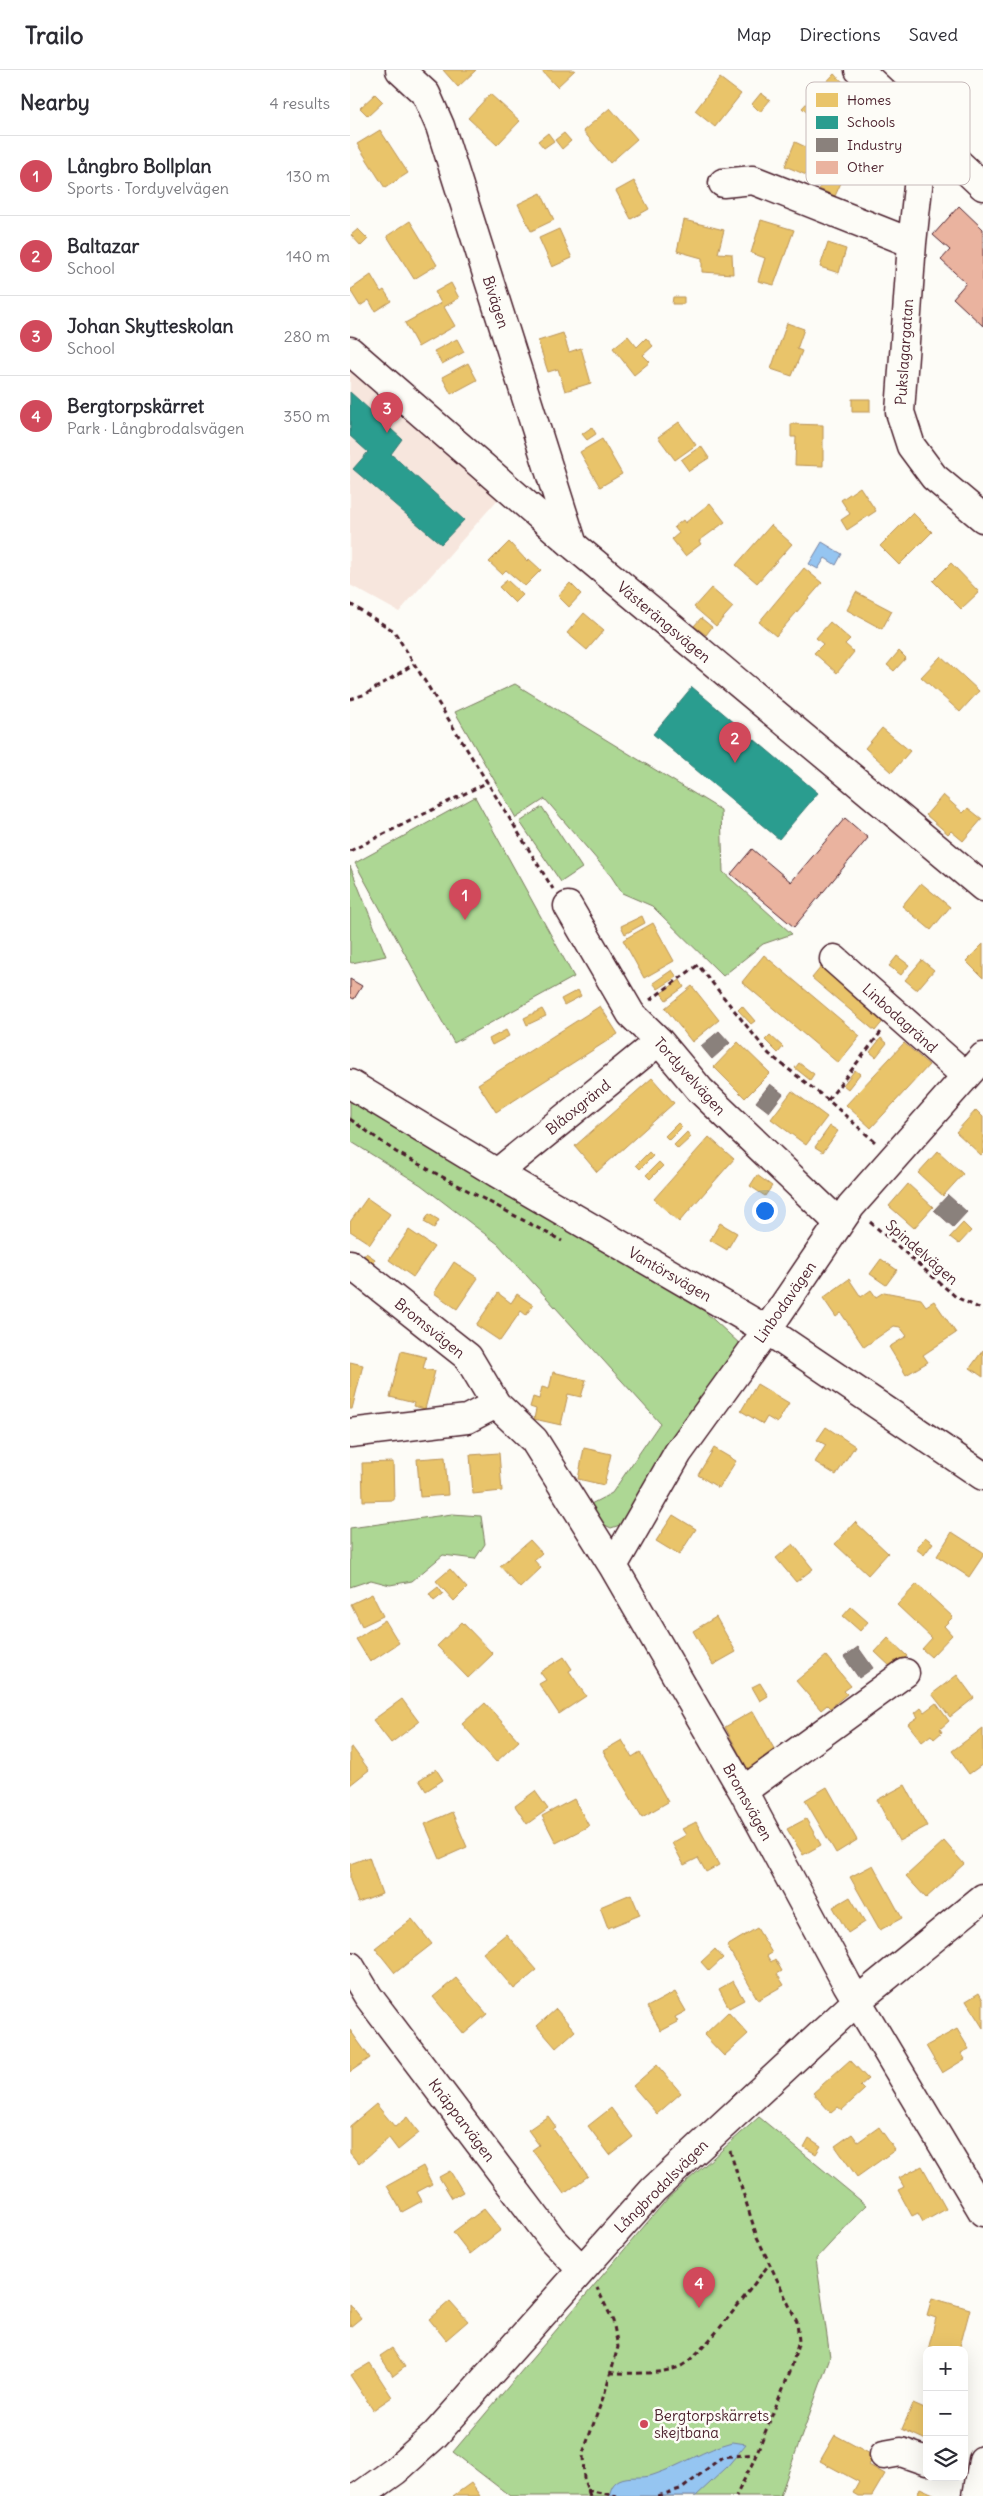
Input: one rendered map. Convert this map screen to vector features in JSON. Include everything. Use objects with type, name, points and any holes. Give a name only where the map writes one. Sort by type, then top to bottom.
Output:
[{"type":"street","name":"Bivägen","points":[[400,70],[426,94],[440,126],[573,545]]},
{"type":"street","points":[[859,70],[872,82]]},
{"type":"street","points":[[970,174],[983,186]]},
{"type":"street","points":[[724,183],[753,180],[912,243]]},
{"type":"street","name":"Pukslagargatan","points":[[918,185],[912,243],[900,412],[910,446],[934,477],[983,518]]},
{"type":"street","name":"Västerängsvägen","points":[[350,351],[573,545],[983,888]]},
{"type":"street","name":"Tordyvelvägen","points":[[568,906],[631,1014],[658,1040],[700,1090],[845,1214]]},
{"type":"street","name":"Linbodagränd","points":[[834,960],[896,1014],[974,1067]]},
{"type":"street","name":"Blåoxgränd","points":[[496,1173],[658,1040]]},
{"type":"street","name":"Linbodavägen","points":[[613,1566],[678,1453],[767,1330],[845,1214],[892,1158],[974,1067]]},
{"type":"street","name":"Vantörsvägen","points":[[350,1084],[496,1173],[767,1330],[983,1476]]},
{"type":"street","name":"Bromsvägen","points":[[350,1264],[468,1357],[496,1404],[534,1440],[613,1566],[743,1791],[858,2000],[983,2212]]},
{"type":"street","points":[[350,1433],[467,1419],[496,1404]]},
{"type":"street","points":[[743,1791],[905,1673]]},
{"type":"street","name":"Långbrodalsvägen","points":[[360,2496],[396,2471],[435,2435],[653,2190],[858,2000],[983,1898]]},
{"type":"street","name":"Knäpparvägen","points":[[350,1966],[368,1996],[552,2239],[581,2269]]},
{"type":"street","points":[[884,2455],[901,2452],[923,2460]]},
{"type":"path","points":[[350,604],[394,631],[556,894],[568,906]]},
{"type":"path","points":[[350,699],[366,694],[414,664]]},
{"type":"path","points":[[350,851],[488,782]]},
{"type":"path","points":[[631,1014],[698,965],[769,1054],[828,1100],[892,1158]]},
{"type":"path","points":[[828,1100],[896,1014]]},
{"type":"path","name":"Spindelvägen","points":[[845,1214],[956,1297],[983,1310]]},
{"type":"path","points":[[725,2123],[733,2165],[757,2237],[797,2322],[799,2341],[791,2369],[756,2454],[736,2496]]},
{"type":"path","points":[[610,2373],[648,2374],[680,2366],[716,2332],[770,2263]]},
{"type":"path","points":[[581,2269],[601,2292],[614,2321],[618,2347],[583,2453],[584,2480],[590,2496]]},
{"type":"path","points":[[658,2496],[683,2488],[722,2457],[756,2454]]},
{"type":"path","points":[[587,2490],[617,2496]]},
{"type":"shaded area","points":[[350,369],[499,498],[399,612],[350,585]]},
{"type":"green space","points":[[515,684],[721,810],[723,872],[792,934],[763,944],[723,976],[652,906],[622,893],[611,876],[545,799],[516,818],[455,712]]},
{"type":"green space","points":[[475,797],[574,977],[454,1043],[355,863]]},
{"type":"green space","points":[[542,807],[582,868],[561,882],[520,822]]},
{"type":"green space","points":[[350,866],[386,956],[352,963],[350,962]]},
{"type":"green space","points":[[350,1099],[702,1309],[741,1345],[626,1523],[611,1528],[601,1523],[589,1505],[612,1493],[660,1423],[498,1244],[421,1185],[350,1141]]},
{"type":"green space","points":[[452,1514],[481,1516],[485,1544],[475,1559],[443,1555],[412,1581],[390,1585],[371,1580],[350,1587],[350,1528]]},
{"type":"green space","points":[[759,2117],[866,2205],[816,2259],[830,2357],[780,2496],[510,2496],[453,2452],[668,2198]]},
{"type":"water","points":[[822,542],[842,554],[836,565],[825,558],[818,569],[809,564]]},
{"type":"water","points":[[733,2442],[746,2444],[726,2468],[696,2496],[609,2496],[613,2485],[619,2480],[653,2475]]},
{"type":"building: Homes","points":[[443,70],[476,70],[458,87]]},
{"type":"building: Homes","points":[[541,70],[575,70],[557,87]]},
{"type":"building: Homes","points":[[834,74],[843,82],[826,82]]},
{"type":"building: Homes","points":[[720,78],[741,94],[715,127],[695,111]]},
{"type":"building: Homes","points":[[761,93],[770,100],[760,112],[752,104]]},
{"type":"building: Homes","points":[[375,94],[383,102],[368,116],[360,108]]},
{"type":"building: Homes","points":[[490,94],[520,121],[497,145],[468,118]]},
{"type":"building: Homes","points":[[806,104],[806,112],[802,108]]},
{"type":"building: Homes","points":[[610,108],[637,139],[610,163],[583,131]]},
{"type":"building: Homes","points":[[380,130],[408,173],[385,188],[357,144]]},
{"type":"building: Homes","points":[[548,133],[554,141],[544,148],[538,141]]},
{"type":"building: Homes","points":[[564,133],[571,141],[562,149],[555,140]]},
{"type":"building: Homes","points":[[795,142],[806,147],[806,175],[785,166]]},
{"type":"building: Homes","points":[[634,181],[649,209],[631,219],[616,191]]},
{"type":"building: Homes","points":[[821,185],[840,185],[835,196],[819,189]]},
{"type":"building: Homes","points":[[541,193],[554,220],[531,231],[518,204]]},
{"type":"building: Homes","points":[[684,220],[724,230],[718,253],[732,254],[733,274],[702,272],[702,258],[677,251]]},
{"type":"building: Homes","points":[[761,220],[794,230],[774,285],[758,281],[765,258],[751,253]]},
{"type":"building: Homes","points":[[410,221],[437,265],[414,279],[387,236]]},
{"type":"building: Homes","points":[[358,229],[368,239],[361,246],[351,235]]},
{"type":"building: Homes","points":[[559,229],[572,258],[552,267],[539,238]]},
{"type":"building: Homes","points":[[828,243],[846,249],[839,273],[820,267]]},
{"type":"building: Homes","points":[[371,275],[381,292],[384,290],[391,301],[375,311],[369,300],[360,306],[350,290]]},
{"type":"building: Homes","points":[[451,283],[459,298],[444,307],[455,326],[418,347],[405,323],[441,303],[435,292]]},
{"type":"building: Homes","points":[[673,297],[684,297],[684,304],[672,304]]},
{"type":"building: Homes","points":[[787,323],[804,329],[797,349],[802,351],[792,376],[771,369]]},
{"type":"building: Homes","points":[[563,333],[569,352],[581,348],[591,383],[565,391],[558,369],[548,372],[538,341]]},
{"type":"building: Homes","points":[[628,336],[637,347],[646,338],[653,346],[643,355],[650,362],[634,375],[613,348]]},
{"type":"building: Homes","points":[[457,339],[464,352],[442,364],[434,351]]},
{"type":"building: Homes","points":[[468,363],[477,380],[451,394],[442,377]]},
{"type":"building: Homes","points":[[852,399],[870,399],[870,412],[852,412]]},
{"type":"building: Homes","points":[[679,422],[696,445],[675,460],[658,437]]},
{"type":"building: Homes","points":[[791,424],[823,425],[823,466],[795,465],[796,437],[791,437]]},
{"type":"building: Homes","points":[[592,427],[596,434],[587,440],[582,434]]},
{"type":"building: Homes","points":[[602,439],[622,474],[600,487],[580,452]]},
{"type":"building: Homes","points":[[701,446],[709,458],[689,471],[681,460]]},
{"type":"building: Homes","points":[[860,487],[876,511],[847,530],[841,520],[850,514],[841,500]]},
{"type":"building: Homes","points":[[710,503],[725,522],[699,541],[701,544],[685,556],[672,539],[679,533],[674,527],[683,520],[685,523]]},
{"type":"building: Homes","points":[[913,513],[932,532],[899,565],[880,546]]},
{"type":"building: Homes","points":[[771,525],[792,544],[757,583],[736,565]]},
{"type":"building: Homes","points":[[509,542],[527,561],[529,559],[541,570],[525,586],[506,570],[502,574],[489,562]]},
{"type":"building: Homes","points":[[951,563],[979,592],[961,609],[933,581]]},
{"type":"building: Homes","points":[[804,568],[822,583],[776,636],[759,622]]},
{"type":"building: Homes","points":[[507,580],[523,595],[515,603],[499,587]]},
{"type":"building: Homes","points":[[570,583],[581,594],[569,607],[558,596]]},
{"type":"building: Homes","points":[[711,588],[733,607],[716,626],[694,607]]},
{"type":"building: Homes","points":[[856,592],[892,611],[882,629],[847,610]]},
{"type":"building: Homes","points":[[584,613],[604,630],[587,650],[567,633]]},
{"type":"building: Homes","points":[[701,618],[712,627],[706,635],[694,626]]},
{"type":"building: Homes","points":[[830,622],[850,639],[845,644],[854,652],[837,673],[814,653],[823,644],[816,638]]},
{"type":"building: Homes","points":[[899,651],[906,658],[894,671],[887,665]]},
{"type":"building: Homes","points":[[941,656],[979,691],[960,712],[921,677]]},
{"type":"building: Homes","points":[[882,728],[910,751],[892,772],[865,748]]},
{"type":"building: Homes","points":[[943,795],[963,813],[968,808],[982,819],[963,841],[951,831],[948,834],[926,815]]},
{"type":"building: Homes","points":[[921,883],[950,907],[931,930],[902,906]]},
{"type":"building: Homes","points":[[642,916],[645,923],[625,934],[621,926]]},
{"type":"building: Homes","points":[[653,923],[674,961],[644,978],[623,940]]},
{"type":"building: Homes","points":[[983,944],[983,978],[966,961]]},
{"type":"building: Homes","points":[[764,955],[860,1036],[838,1063],[742,982]]},
{"type":"building: Homes","points":[[897,956],[909,965],[901,975],[889,966]]},
{"type":"building: Homes","points":[[922,960],[934,970],[917,990],[905,980]]},
{"type":"building: Homes","points":[[826,961],[889,1014],[875,1031],[812,978]]},
{"type":"building: Homes","points":[[672,970],[677,977],[658,989],[653,983]]},
{"type":"building: Homes","points":[[680,980],[684,987],[666,1000],[661,993]]},
{"type":"building: Homes","points":[[692,986],[719,1020],[692,1042],[665,1008]]},
{"type":"building: Homes","points":[[578,990],[581,996],[564,1005],[561,999]]},
{"type":"building: Homes","points":[[600,1006],[618,1034],[496,1112],[478,1084]]},
{"type":"building: Homes","points":[[742,1006],[755,1021],[751,1024],[738,1010]]},
{"type":"building: Homes","points":[[542,1009],[546,1016],[527,1025],[524,1018]]},
{"type":"building: Homes","points":[[506,1030],[509,1036],[492,1045],[489,1039]]},
{"type":"building: Homes","points":[[770,1035],[783,1047],[778,1053],[765,1040]]},
{"type":"building: Homes","points":[[881,1038],[887,1043],[876,1057],[870,1052]]},
{"type":"building: Homes","points":[[738,1042],[770,1073],[745,1098],[714,1067]]},
{"type":"building: Homes","points":[[904,1043],[929,1065],[871,1128],[846,1105]]},
{"type":"building: Homes","points":[[799,1063],[814,1074],[810,1080],[795,1068]]},
{"type":"building: Homes","points":[[855,1070],[860,1074],[848,1089],[843,1085]]},
{"type":"building: Homes","points":[[652,1078],[674,1103],[597,1172],[575,1146]]},
{"type":"building: Homes","points":[[792,1091],[827,1117],[806,1145],[771,1119]]},
{"type":"building: Homes","points":[[976,1110],[983,1117],[983,1153],[981,1155],[956,1132]]},
{"type":"building: Homes","points":[[678,1123],[682,1127],[669,1140],[665,1136]]},
{"type":"building: Homes","points":[[830,1126],[838,1131],[823,1152],[815,1147]]},
{"type":"building: Homes","points":[[687,1132],[691,1137],[678,1149],[674,1145]]},
{"type":"building: Homes","points":[[709,1137],[734,1159],[679,1222],[654,1199]]},
{"type":"building: Homes","points":[[938,1151],[963,1174],[943,1196],[918,1173]]},
{"type":"building: Homes","points":[[649,1152],[653,1156],[640,1169],[636,1165]]},
{"type":"building: Homes","points":[[659,1162],[663,1166],[650,1179],[646,1175]]},
{"type":"building: Homes","points":[[757,1175],[772,1186],[765,1196],[750,1186]]},
{"type":"building: Homes","points":[[908,1184],[933,1207],[914,1228],[889,1206]]},
{"type":"building: Homes","points":[[367,1198],[390,1214],[370,1244],[350,1231],[350,1222]]},
{"type":"building: Homes","points":[[429,1214],[439,1220],[434,1228],[424,1222]]},
{"type":"building: Homes","points":[[720,1223],[737,1233],[727,1250],[710,1240]]},
{"type":"building: Homes","points":[[963,1223],[971,1231],[959,1244],[950,1237]]},
{"type":"building: Homes","points":[[409,1230],[434,1247],[413,1277],[389,1260]]},
{"type":"building: Homes","points":[[366,1253],[375,1259],[368,1271],[358,1265]]},
{"type":"building: Homes","points":[[881,1259],[897,1270],[886,1285],[870,1274]]},
{"type":"building: Homes","points":[[454,1262],[478,1278],[457,1309],[434,1293]]},
{"type":"building: Homes","points":[[849,1279],[861,1297],[871,1290],[876,1297],[884,1292],[921,1299],[926,1306],[934,1301],[956,1333],[923,1355],[928,1362],[906,1375],[889,1347],[907,1336],[900,1327],[894,1326],[864,1347],[841,1313],[836,1317],[823,1298]]},
{"type":"building: Homes","points":[[498,1293],[511,1303],[517,1294],[533,1305],[526,1315],[521,1311],[500,1341],[476,1325]]},
{"type":"building: Homes","points":[[983,1350],[983,1377],[970,1368]]},
{"type":"building: Homes","points":[[401,1351],[426,1357],[423,1369],[435,1371],[425,1409],[413,1406],[414,1403],[390,1397]]},
{"type":"building: Homes","points":[[350,1362],[363,1365],[352,1409],[350,1409]]},
{"type":"building: Homes","points":[[553,1372],[586,1380],[581,1397],[568,1394],[561,1425],[534,1419],[536,1409],[530,1407],[533,1397],[539,1399],[542,1387],[549,1389]]},
{"type":"building: Homes","points":[[757,1384],[789,1403],[777,1423],[767,1417],[763,1424],[741,1411]]},
{"type":"building: Homes","points":[[826,1427],[855,1446],[836,1475],[815,1462],[826,1445],[817,1440]]},
{"type":"building: Homes","points":[[584,1448],[611,1454],[604,1485],[578,1479]]},
{"type":"building: Homes","points":[[714,1448],[736,1461],[719,1488],[698,1475]]},
{"type":"building: Homes","points":[[499,1453],[502,1491],[473,1494],[470,1455]]},
{"type":"building: Homes","points":[[445,1457],[448,1495],[420,1497],[417,1459]]},
{"type":"building: Homes","points":[[393,1462],[394,1500],[363,1501],[362,1463]]},
{"type":"building: Homes","points":[[673,1515],[696,1529],[679,1555],[656,1541]]},
{"type":"building: Homes","points":[[855,1522],[888,1553],[868,1575],[835,1544]]},
{"type":"building: Homes","points":[[952,1532],[983,1552],[983,1556],[969,1577],[937,1556]]},
{"type":"building: Homes","points":[[925,1537],[933,1543],[924,1555],[916,1549]]},
{"type":"building: Homes","points":[[530,1540],[542,1553],[534,1560],[541,1568],[520,1588],[500,1566]]},
{"type":"building: Homes","points":[[793,1544],[813,1569],[796,1582],[776,1558]]},
{"type":"building: Homes","points":[[450,1569],[467,1588],[454,1601],[436,1581]]},
{"type":"building: Homes","points":[[917,1584],[953,1617],[944,1626],[952,1635],[931,1657],[922,1649],[932,1638],[897,1605]]},
{"type":"building: Homes","points":[[438,1587],[443,1594],[434,1601],[429,1594]]},
{"type":"building: Homes","points":[[372,1594],[383,1616],[362,1626],[351,1604]]},
{"type":"building: Homes","points":[[851,1607],[868,1622],[860,1631],[843,1616]]},
{"type":"building: Homes","points":[[716,1617],[736,1652],[713,1665],[693,1631]]},
{"type":"building: Homes","points":[[385,1620],[399,1643],[370,1662],[356,1639]]},
{"type":"building: Homes","points":[[462,1622],[493,1654],[468,1678],[437,1646]]},
{"type":"building: Homes","points":[[888,1638],[907,1656],[894,1670],[875,1652]]},
{"type":"building: Homes","points":[[826,1656],[851,1686],[844,1691],[847,1694],[830,1708],[827,1705],[821,1710],[796,1681]]},
{"type":"building: Homes","points":[[564,1657],[572,1669],[569,1671],[586,1696],[559,1714],[539,1684],[546,1680],[540,1672]]},
{"type":"building: Homes","points":[[957,1675],[974,1698],[950,1717],[932,1694]]},
{"type":"building: Homes","points":[[760,1683],[768,1696],[760,1701],[752,1687]]},
{"type":"building: Homes","points":[[402,1699],[419,1722],[391,1743],[373,1720]]},
{"type":"building: Homes","points":[[485,1703],[519,1741],[496,1762],[462,1724]]},
{"type":"building: Homes","points":[[936,1703],[949,1721],[940,1729],[942,1732],[934,1739],[931,1735],[922,1742],[908,1724],[918,1717],[915,1713],[921,1708],[924,1712]]},
{"type":"building: Homes","points":[[753,1711],[777,1754],[748,1770],[725,1727]]},
{"type":"building: Homes","points":[[983,1728],[983,1764],[969,1774],[952,1751]]},
{"type":"building: Homes","points":[[622,1740],[632,1757],[640,1752],[668,1802],[642,1817],[603,1751]]},
{"type":"building: Homes","points":[[352,1747],[369,1770],[350,1785],[350,1748]]},
{"type":"building: Homes","points":[[436,1769],[443,1780],[426,1791],[419,1780]]},
{"type":"building: Homes","points":[[905,1785],[927,1826],[899,1841],[877,1800]]},
{"type":"building: Homes","points":[[827,1787],[857,1840],[836,1853],[805,1800]]},
{"type":"building: Homes","points":[[535,1791],[548,1809],[527,1824],[515,1806]]},
{"type":"building: Homes","points":[[574,1799],[589,1826],[556,1843],[542,1816]]},
{"type":"building: Homes","points":[[452,1812],[467,1847],[440,1859],[425,1824]]},
{"type":"building: Homes","points":[[806,1819],[821,1845],[803,1855],[787,1829]]},
{"type":"building: Homes","points":[[696,1822],[719,1865],[706,1872],[698,1858],[684,1865],[672,1843],[686,1835],[682,1829]]},
{"type":"building: Homes","points":[[944,1841],[964,1864],[926,1898],[906,1876]]},
{"type":"building: Homes","points":[[369,1857],[382,1894],[358,1903],[350,1880],[350,1864]]},
{"type":"building: Homes","points":[[873,1865],[902,1918],[880,1930],[850,1877]]},
{"type":"building: Homes","points":[[631,1894],[640,1915],[608,1928],[600,1907]]},
{"type":"building: Homes","points":[[850,1897],[865,1922],[848,1933],[833,1907]]},
{"type":"building: Homes","points":[[412,1919],[432,1944],[395,1973],[375,1948]]},
{"type":"building: Homes","points":[[757,1928],[772,1953],[767,1956],[771,1962],[775,1959],[782,1971],[777,1974],[784,1985],[758,2000],[727,1946]]},
{"type":"building: Homes","points":[[506,1934],[537,1970],[514,1989],[483,1953]]},
{"type":"building: Homes","points":[[715,1949],[723,1958],[709,1971],[701,1962]]},
{"type":"building: Homes","points":[[456,1978],[487,2014],[464,2034],[433,1997]]},
{"type":"building: Homes","points":[[733,1981],[744,2000],[729,2008],[719,1989]]},
{"type":"building: Homes","points":[[675,1992],[686,2011],[675,2017],[678,2022],[661,2031],[647,2007]]},
{"type":"building: Homes","points":[[979,1993],[983,2000],[983,2028],[966,2001]]},
{"type":"building: Homes","points":[[556,2009],[575,2031],[556,2048],[537,2026]]},
{"type":"building: Homes","points":[[728,2012],[748,2034],[724,2056],[704,2035]]},
{"type":"building: Homes","points":[[957,2029],[969,2049],[961,2053],[965,2059],[942,2073],[926,2046]]},
{"type":"building: Homes","points":[[350,2030],[370,2058],[350,2072]]},
{"type":"building: Homes","points":[[850,2060],[868,2079],[860,2086],[864,2090],[842,2110],[838,2107],[831,2113],[813,2093]]},
{"type":"building: Homes","points":[[657,2065],[681,2093],[657,2114],[633,2086]]},
{"type":"building: Homes","points":[[376,2104],[395,2127],[407,2117],[419,2133],[398,2150],[389,2138],[359,2164],[350,2153],[350,2126]]},
{"type":"building: Homes","points":[[611,2108],[633,2137],[610,2155],[588,2126]]},
{"type":"building: Homes","points":[[548,2116],[556,2127],[553,2129],[588,2176],[564,2194],[532,2150],[539,2145],[528,2130]]},
{"type":"building: Homes","points":[[879,2127],[895,2150],[857,2177],[835,2146],[852,2134],[858,2142]]},
{"type":"building: Homes","points":[[809,2138],[821,2146],[816,2154],[804,2147]]},
{"type":"building: Homes","points":[[423,2166],[432,2184],[417,2192],[422,2201],[402,2212],[387,2186]]},
{"type":"building: Homes","points":[[922,2166],[946,2209],[923,2222],[918,2213],[912,2216],[898,2190],[904,2187],[899,2178]]},
{"type":"building: Homes","points":[[450,2171],[463,2192],[452,2198],[439,2177]]},
{"type":"building: Homes","points":[[484,2209],[501,2230],[470,2254],[453,2232]]},
{"type":"building: Homes","points":[[932,2298],[970,2309],[960,2346],[929,2346],[936,2318],[927,2315]]},
{"type":"building: Homes","points":[[450,2301],[468,2321],[446,2340],[429,2319]]},
{"type":"building: Homes","points":[[350,2304],[361,2318],[350,2327]]},
{"type":"building: Homes","points":[[392,2348],[405,2367],[393,2376],[380,2356]]},
{"type":"building: Homes","points":[[370,2363],[392,2397],[373,2410],[350,2375]]},
{"type":"building: Homes","points":[[913,2404],[923,2408],[923,2439],[902,2429]]},
{"type":"building: Homes","points":[[835,2435],[874,2456],[869,2465],[885,2474],[872,2496],[858,2496],[853,2493],[859,2482],[820,2461]]},
{"type":"building: Homes","points":[[471,2483],[480,2496],[453,2496]]},
{"type":"building: Homes","points":[[920,2488],[938,2496],[917,2496]]},
{"type":"building: Schools","points":[[350,392],[402,439],[391,454],[464,520],[441,544],[353,469],[368,452],[350,436]]},
{"type":"building: Schools","points":[[692,687],[818,793],[779,839],[653,734]]},
{"type":"building: Industry","points":[[719,1031],[730,1043],[712,1059],[701,1046]]},
{"type":"building: Industry","points":[[770,1084],[783,1094],[769,1112],[756,1102]]},
{"type":"building: Industry","points":[[948,1195],[967,1212],[953,1227],[934,1210]]},
{"type":"building: Industry","points":[[858,1647],[873,1668],[859,1678],[844,1657]]},
{"type":"building: Other","points":[[959,206],[983,229],[983,326],[953,298],[966,283],[941,260],[950,250],[933,235]]},
{"type":"building: Other","points":[[845,818],[868,838],[794,927],[731,874],[752,849],[791,882]]},
{"type":"building: Other","points":[[350,979],[362,986],[354,999],[350,997]]},
{"type":"place","name":"Johan Skytteskolan","points":[[387,433]]},
{"type":"place","name":"Baltazar","points":[[735,763]]},
{"type":"place","name":"Långbro Bollplan","points":[[465,920]]},
{"type":"place","name":"Bergtorpskärret","points":[[699,2308]]},
{"type":"place","name":"Bergtorpskärrets skejtbana","points":[[644,2424]]}]
